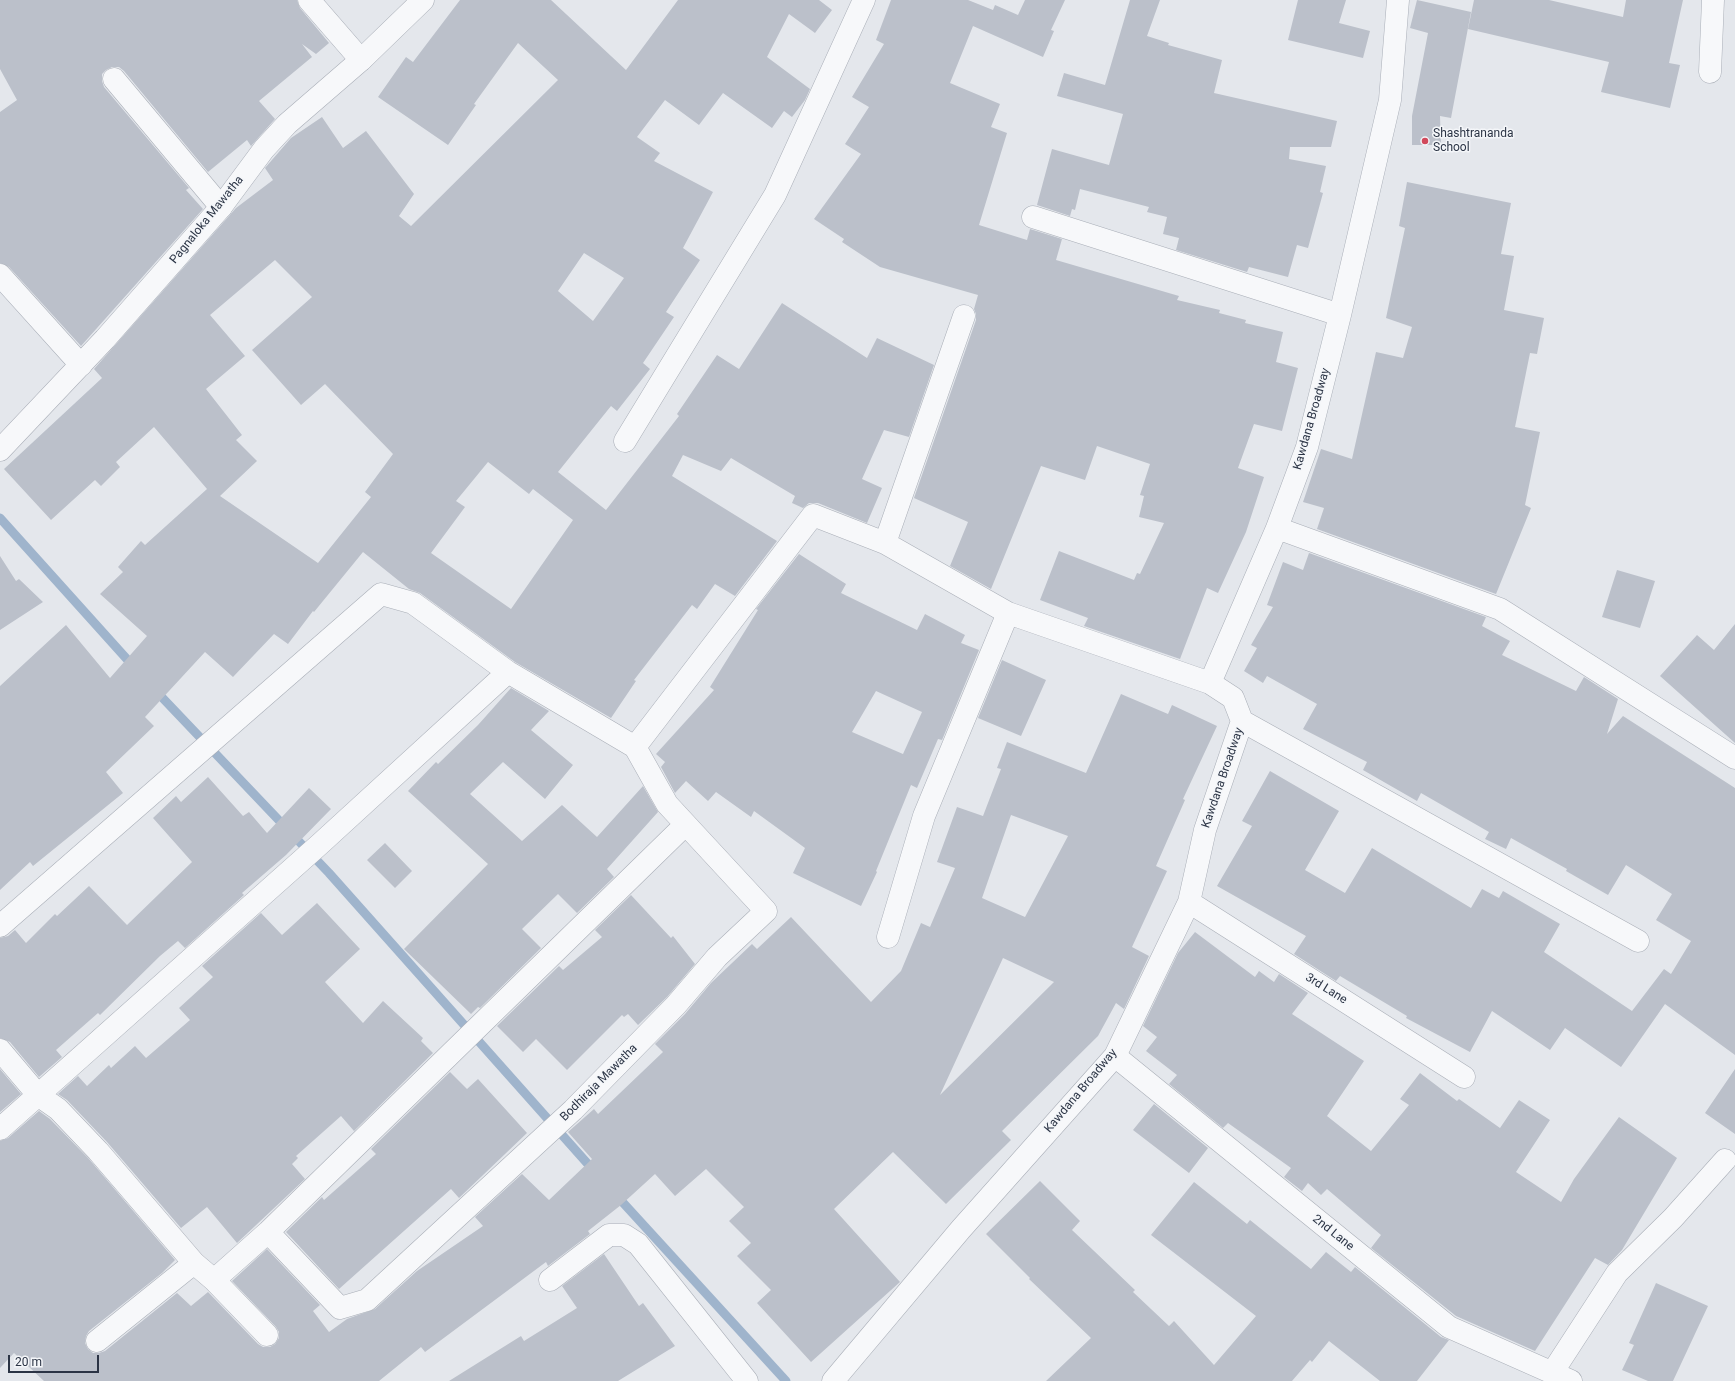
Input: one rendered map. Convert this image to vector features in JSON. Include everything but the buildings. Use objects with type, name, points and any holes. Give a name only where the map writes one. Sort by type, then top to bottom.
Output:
[{"type":"street","points":[[309,0],[361,60]]},
{"type":"street","name":"Pagnaloka Mawatha","points":[[0,450],[81,365],[221,207],[264,149],[287,124],[361,60],[424,0]]},
{"type":"street","points":[[625,441],[775,195],[864,0]]},
{"type":"street","name":"Kawdana Broadway","points":[[833,1381],[961,1229],[1115,1056],[1189,902],[1205,830],[1242,721],[1233,698],[1210,683],[1277,528],[1307,447],[1340,316],[1390,100],[1398,0]]},
{"type":"street","points":[[1710,72],[1713,0]]},
{"type":"street","points":[[114,79],[221,207]]},
{"type":"street","points":[[1032,217],[1340,316]]},
{"type":"street","points":[[0,275],[81,365]]},
{"type":"street","points":[[885,543],[964,316]]},
{"type":"street","points":[[0,926],[381,594],[414,603],[508,672],[635,747],[813,515],[885,543],[1008,613],[1210,683]]},
{"type":"street","points":[[1277,528],[1500,609],[1735,758]]},
{"type":"street","points":[[888,937],[924,816],[1008,613]]},
{"type":"street","points":[[0,1129],[320,844],[508,672]]},
{"type":"street","points":[[1242,721],[1638,941]]},
{"type":"street","name":"Bodhiraja Mawatha","points":[[268,1232],[340,1308],[367,1300],[573,1110],[676,1006],[718,957],[766,911],[667,804],[635,747]]},
{"type":"street","points":[[214,1280],[268,1232],[685,825]]},
{"type":"street","name":"3rd Lane","points":[[1189,902],[1464,1077]]},
{"type":"street","points":[[0,1050],[38,1095],[58,1109],[98,1151],[194,1263],[214,1280],[267,1335]]},
{"type":"street","name":"2nd Lane","points":[[1115,1056],[1449,1327],[1561,1377]]},
{"type":"street","points":[[1561,1377],[1617,1273],[1673,1218],[1725,1160]]},
{"type":"street","points":[[550,1280],[609,1236],[624,1236],[638,1244],[747,1381]]},
{"type":"street","points":[[97,1341],[194,1263]]},
{"type":"waterway","points":[[0,518],[134,667]]},
{"type":"waterway","points":[[155,690],[329,873],[595,1172]]},
{"type":"waterway","points":[[616,1195],[786,1381]]},
{"type":"place","name":"Shashtrananda School","points":[[1425,141]]}]
